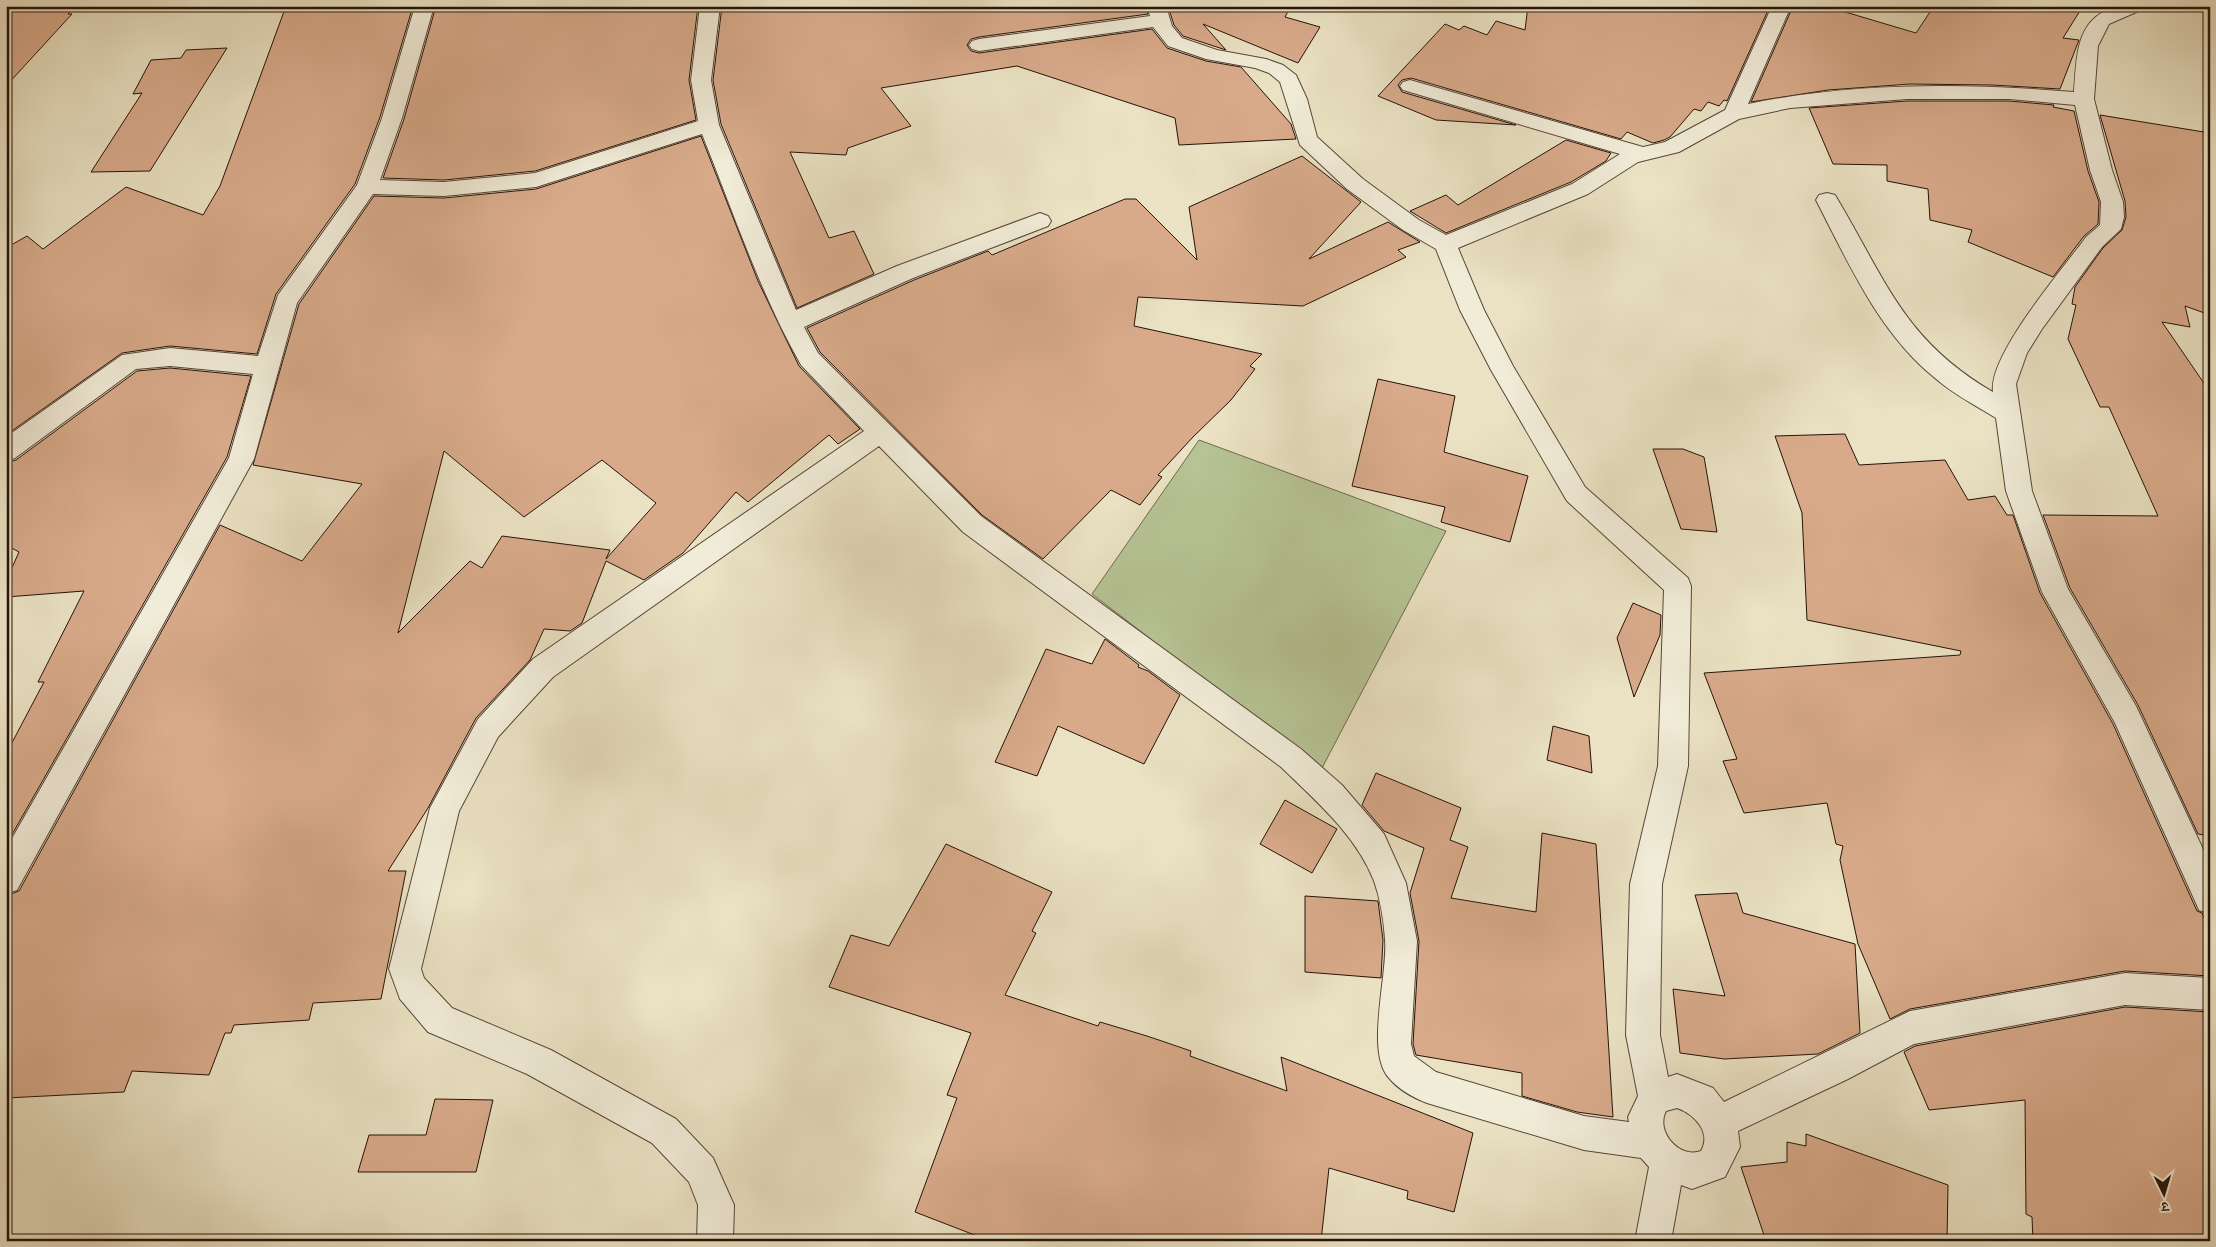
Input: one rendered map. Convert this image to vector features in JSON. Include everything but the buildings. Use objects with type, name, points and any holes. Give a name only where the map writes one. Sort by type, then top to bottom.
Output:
[{"type":"street","points":[[6,879],[241,459],[286,301],[367,187],[392,118],[425,6]]},
{"type":"street","points":[[710,6],[701,80],[709,125],[790,323],[809,359],[972,524],[1291,758],[1331,795],[1373,844],[1390,883],[1401,941],[1394,1044],[1400,1066],[1427,1086],[1584,1133],[1659,1152],[1692,1172],[1713,1165],[1723,1147],[1720,1122],[1701,1100],[1677,1091],[1655,1098]]},
{"type":"street","points":[[1734,114],[1782,6]]},
{"type":"street","points":[[2134,6],[2101,20],[2088,46],[2084,99],[2101,170],[2112,202],[2113,217],[2110,230],[2094,242],[2016,351],[2004,384],[2019,491],[2056,592],[2126,715],[2210,899]]},
{"type":"street","points":[[979,45],[1158,13],[1175,42],[1213,55],[1259,63],[1276,69],[1289,79],[1297,99],[1307,140],[1355,184],[1412,225],[1445,244],[1472,310],[1503,370],[1576,494],[1678,586],[1673,766],[1646,884],[1643,1035],[1655,1098],[1645,1117],[1659,1152],[1653,1241]]},
{"type":"street","points":[[1410,86],[1515,117],[1582,134],[1644,155]]},
{"type":"street","points":[[1445,244],[1580,189],[1631,157],[1672,147],[1734,114],[1790,102],[1906,92],[2009,93],[2084,99]]},
{"type":"street","points":[[367,187],[444,189],[536,180],[709,125]]},
{"type":"street","points":[[1827,200],[1876,290],[1910,338],[1942,371],[1973,393],[2008,412]]},
{"type":"street","points":[[790,323],[905,272],[1040,221]]},
{"type":"street","points":[[6,451],[130,361],[170,356],[267,366]]},
{"type":"street","points":[[715,1241],[716,1205],[701,1170],[664,1130],[539,1062],[440,1020],[411,988],[405,968],[446,808],[488,728],[543,668],[881,432]]},
{"type":"street","points":[[1720,1122],[1836,1067],[1910,1028],[2125,989],[2210,994]]},
{"type":"green space","points":[[1199,440],[1446,531],[1321,770],[1092,594]]}]
